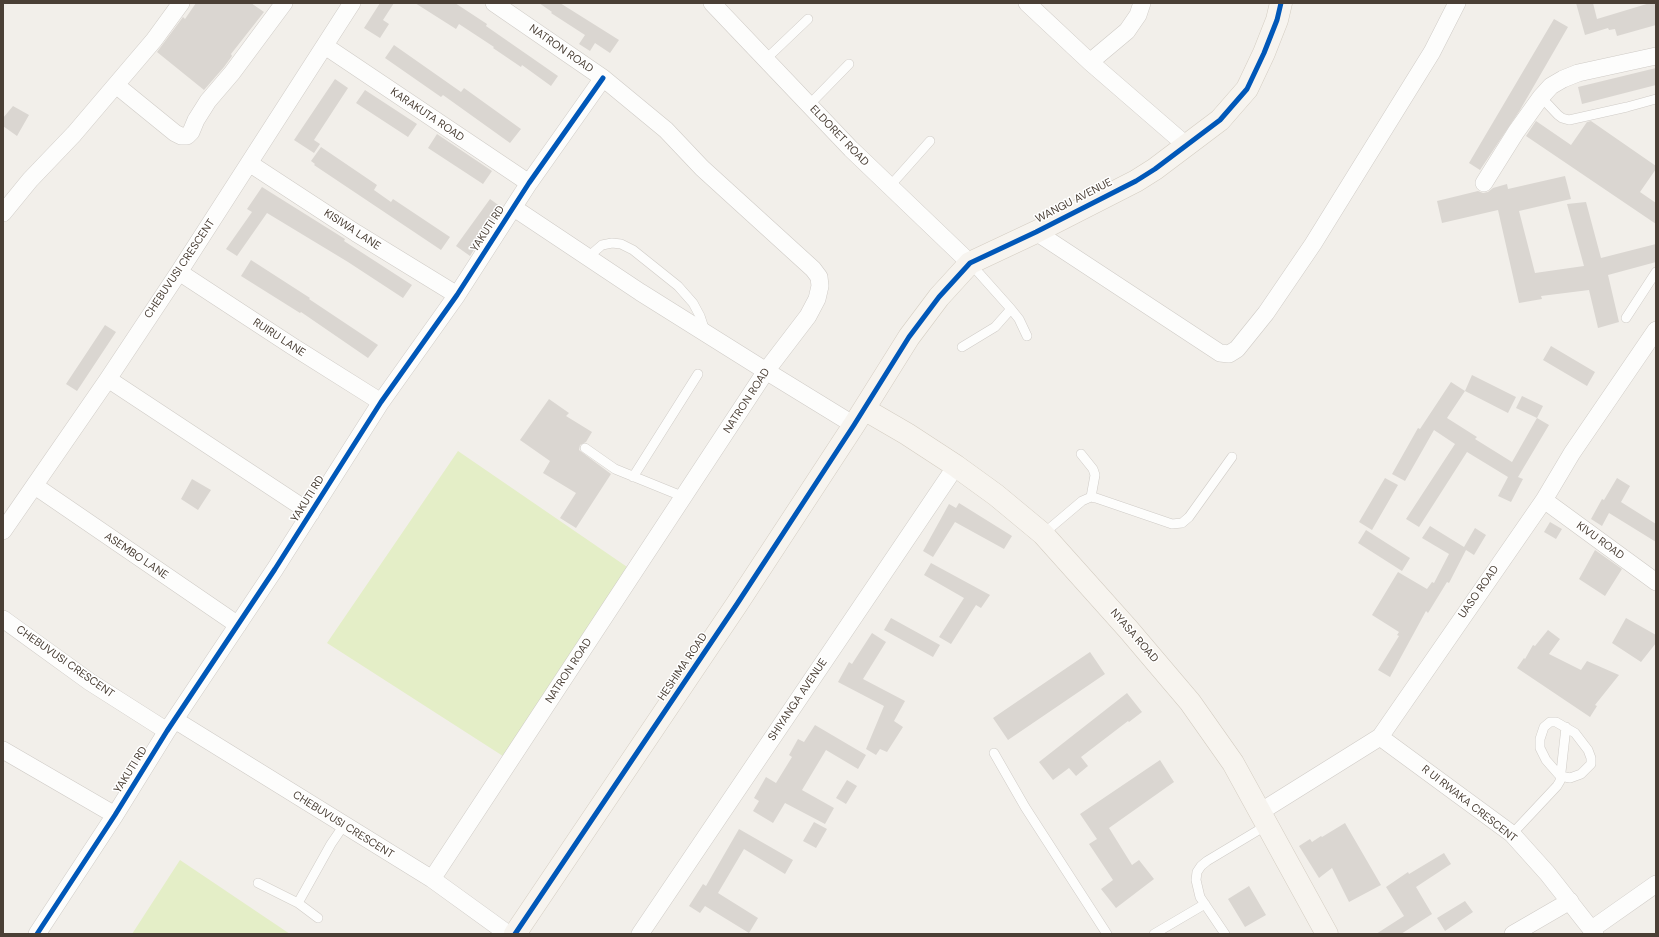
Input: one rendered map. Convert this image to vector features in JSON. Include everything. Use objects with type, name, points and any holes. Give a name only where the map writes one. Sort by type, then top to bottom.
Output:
[{"type":"street","points":[[3,213],[30,180],[74,134],[116,85],[154,40],[181,3]]},
{"type":"street","points":[[116,85],[175,133],[181,136],[187,136],[191,132],[196,120],[208,101],[232,73],[284,3]]},
{"type":"street","name":"CHEBUVUSI CRESCENT","points":[[3,531],[108,379],[179,272],[249,162],[326,46],[352,3]]},
{"type":"street","name":"NATRON ROAD","points":[[432,879],[766,372],[808,316],[817,298],[820,286],[819,277],[793,250],[702,168],[666,130],[603,78],[494,3]]},
{"type":"street","name":"ELDORET ROAD","points":[[712,3],[851,149],[970,264]]},
{"type":"street","points":[[1027,3],[1090,62],[1187,146]]},
{"type":"street","points":[[1090,62],[1127,31],[1138,15],[1142,3]]},
{"type":"street","name":"WANGU AVENUE","points":[[859,417],[909,337],[939,296],[970,264],[1136,181],[1187,146],[1220,120],[1247,89],[1264,53],[1277,20],[1281,3]]},
{"type":"street","points":[[1036,232],[1220,353],[1229,354],[1237,349],[1266,313],[1313,244],[1432,52],[1457,3]]},
{"type":"street","name":"KARAKUTA ROAD","points":[[326,46],[530,183]]},
{"type":"street","points":[[1484,183],[1516,132],[1541,97],[1551,86],[1578,73],[1656,56]]},
{"type":"street","name":"YAKUTI RD","points":[[37,934],[311,513],[381,402],[457,295],[530,183],[603,78]]},
{"type":"street","name":"KISIWA LANE","points":[[249,162],[356,232],[457,295]]},
{"type":"street","points":[[514,208],[766,372],[859,417]]},
{"type":"street","name":"RUIRU LANE","points":[[179,272],[381,402]]},
{"type":"street","name":"UASO ROAD","points":[[1264,818],[1380,737],[1544,500],[1572,453],[1656,330]]},
{"type":"street","points":[[108,379],[311,513]]},
{"type":"street","name":"NYASA ROAD","points":[[859,417],[907,434],[956,466],[996,495],[1043,534],[1128,628],[1190,702],[1233,763],[1327,934]]},
{"type":"street","name":"HESHIMA ROAD","points":[[515,934],[728,617],[859,417]]},
{"type":"street","name":"SHIYANGA AVENUE","points":[[640,934],[956,466]]},
{"type":"street","name":"ASEMBO LANE","points":[[34,486],[238,625]]},
{"type":"street","name":"KIVU ROAD","points":[[1544,500],[1656,582]]},
{"type":"street","name":"CHEBUVUSI CRESCENT","points":[[3,619],[90,682],[171,726],[344,825],[432,879],[508,934]]},
{"type":"street","name":"R UI RWAKA CRESCENT","points":[[1380,737],[1512,834],[1594,931]]},
{"type":"street","points":[[4,752],[115,815]]},
{"type":"street","points":[[1594,931],[1656,884]]},
{"type":"street","points":[[1513,934],[1570,901]]},
{"type":"lane","points":[[766,59],[808,19]]},
{"type":"lane","points":[[809,105],[849,64]]},
{"type":"lane","points":[[1541,97],[1558,115],[1569,120],[1656,99]]},
{"type":"lane","points":[[890,186],[930,141]]},
{"type":"lane","points":[[588,257],[602,245],[612,243],[621,244],[633,250],[673,282],[693,303],[700,316],[705,333]]},
{"type":"lane","points":[[970,264],[1011,309],[1019,319],[1028,336]]},
{"type":"lane","points":[[1626,318],[1656,272]]},
{"type":"lane","points":[[962,347],[995,326],[1011,309]]},
{"type":"lane","points":[[633,477],[698,374]]},
{"type":"lane","points":[[585,448],[615,468],[633,477],[684,497]]},
{"type":"lane","points":[[1081,454],[1096,475],[1091,497]]},
{"type":"lane","points":[[1043,534],[1082,501],[1091,497],[1172,524],[1179,524],[1189,517],[1232,457]]},
{"type":"lane","points":[[1550,722],[1556,722],[1566,727],[1579,737],[1592,758],[1591,764],[1581,774],[1570,778],[1560,776],[1546,760],[1540,748],[1540,739],[1544,727],[1550,722]]},
{"type":"lane","points":[[1512,834],[1554,790],[1560,781],[1566,727]]},
{"type":"lane","points":[[994,753],[1030,813],[1107,934]]},
{"type":"lane","points":[[1225,934],[1200,897],[1196,880],[1197,872],[1201,866],[1264,818]]},
{"type":"lane","points":[[298,904],[331,844],[344,825]]},
{"type":"lane","points":[[258,883],[298,904],[318,918]]},
{"type":"lane","points":[[1154,934],[1205,904]]},
{"type":"green space","points":[[458,451],[633,571],[506,758],[327,643]]},
{"type":"green space","points":[[180,860],[290,934],[132,934]]},
{"type":"building","points":[[196,3],[251,3],[264,12],[231,54],[232,56],[224,67],[204,90],[157,52],[183,17],[185,19]]},
{"type":"building","points":[[380,3],[394,3],[383,20],[389,24],[380,38],[364,28]]},
{"type":"building","points":[[415,3],[455,3],[487,24],[486,26],[558,76],[551,86],[522,65],[521,67],[459,24],[456,29]]},
{"type":"building","points":[[539,3],[560,3],[619,40],[610,53],[595,43],[590,51],[579,44],[585,35],[551,13],[552,12]]},
{"type":"building","points":[[1576,3],[1593,3],[1597,19],[1650,3],[1656,3],[1656,25],[1617,36],[1615,29],[1609,30],[1608,28],[1585,35]]},
{"type":"building","points":[[1554,19],[1568,27],[1520,110],[1480,170],[1469,163]]},
{"type":"building","points":[[394,45],[461,92],[464,88],[521,129],[510,143],[443,95],[441,97],[385,58]]},
{"type":"building","points":[[1656,68],[1656,85],[1582,104],[1578,87]]},
{"type":"building","points":[[335,79],[348,88],[314,140],[320,144],[314,153],[294,140]]},
{"type":"building","points":[[365,90],[417,124],[408,137],[356,103]]},
{"type":"building","points":[[13,106],[29,115],[17,136],[3,126],[3,118]]},
{"type":"building","points":[[1536,121],[1571,145],[1587,122],[1591,121],[1656,166],[1656,169],[1640,192],[1656,203],[1656,224],[1526,136]]},
{"type":"building","points":[[437,134],[492,171],[483,184],[428,148]]},
{"type":"building","points":[[321,147],[377,185],[374,190],[391,202],[393,199],[450,237],[441,250],[314,165],[315,164],[311,161]]},
{"type":"building","points":[[1565,176],[1571,199],[1519,211],[1535,273],[1584,266],[1567,204],[1586,202],[1601,258],[1656,244],[1656,262],[1608,275],[1619,322],[1598,328],[1589,290],[1541,296],[1542,299],[1519,303],[1498,210],[1442,223],[1437,201],[1478,191],[1483,193],[1488,192],[1493,188],[1507,184],[1508,189]]},
{"type":"building","points":[[262,187],[345,239],[344,241],[412,285],[403,298],[348,262],[267,213],[237,256],[226,249],[252,212],[247,209]]},
{"type":"building","points":[[490,199],[501,207],[470,256],[456,246]]},
{"type":"building","points":[[251,260],[310,298],[309,299],[378,345],[368,358],[301,312],[300,313],[241,276]]},
{"type":"building","points":[[105,325],[116,332],[77,391],[66,384]]},
{"type":"building","points":[[1551,346],[1595,372],[1587,386],[1543,360]]},
{"type":"building","points":[[1472,375],[1516,397],[1508,413],[1465,391]]},
{"type":"building","points":[[1451,382],[1465,391],[1447,418],[1477,437],[1475,439],[1512,462],[1537,418],[1549,425],[1518,477],[1523,479],[1511,502],[1498,496],[1508,477],[1467,452],[1419,527],[1406,519],[1455,444],[1434,430],[1405,481],[1392,474],[1418,428],[1420,429]]},
{"type":"building","points":[[1522,396],[1543,406],[1537,418],[1516,408]]},
{"type":"building","points":[[549,399],[569,413],[566,416],[592,432],[586,442],[580,445],[579,450],[611,474],[576,528],[560,518],[576,493],[543,473],[550,461],[520,440]]},
{"type":"building","points":[[1385,478],[1398,485],[1372,530],[1359,522]]},
{"type":"building","points":[[1617,478],[1630,486],[1621,502],[1656,524],[1656,542],[1609,513],[1602,526],[1591,519],[1602,499],[1604,500]]},
{"type":"building","points":[[192,479],[211,490],[198,510],[181,499]]},
{"type":"building","points":[[959,503],[1012,536],[1004,549],[955,522],[933,557],[923,551],[949,504],[956,508]]},
{"type":"building","points":[[1550,522],[1562,529],[1556,539],[1544,532]]},
{"type":"building","points":[[1430,526],[1464,547],[1475,528],[1486,535],[1474,555],[1466,550],[1449,583],[1447,582],[1428,613],[1426,611],[1390,677],[1378,670],[1399,636],[1397,635],[1399,632],[1372,615],[1398,572],[1427,589],[1432,582],[1434,583],[1449,554],[1422,538]]},
{"type":"building","points":[[1366,530],[1410,558],[1402,571],[1358,543]]},
{"type":"building","points":[[1595,550],[1622,569],[1605,596],[1579,579]]},
{"type":"building","points":[[931,563],[990,595],[981,608],[976,605],[951,644],[939,637],[964,598],[924,575]]},
{"type":"building","points":[[891,618],[940,645],[933,657],[884,630]]},
{"type":"building","points":[[1626,618],[1656,635],[1656,643],[1641,662],[1612,643]]},
{"type":"building","points":[[1548,630],[1560,639],[1549,654],[1581,670],[1587,661],[1619,675],[1595,705],[1597,706],[1590,717],[1517,668],[1524,658],[1525,659],[1533,645],[1535,646]]},
{"type":"building","points":[[872,633],[886,642],[863,679],[905,701],[894,721],[903,727],[887,752],[880,749],[876,755],[866,749],[884,706],[838,682],[849,662],[852,664]]},
{"type":"building","points":[[1090,652],[1105,674],[1008,740],[993,718]]},
{"type":"building","points":[[1127,693],[1142,712],[1081,757],[1088,766],[1076,776],[1069,768],[1053,780],[1039,762]]},
{"type":"building","points":[[815,725],[866,755],[858,769],[826,750],[802,790],[834,808],[825,824],[785,803],[773,823],[753,811],[759,801],[754,798],[766,777],[776,783],[792,757],[789,755],[798,739],[804,742]]},
{"type":"building","points":[[1160,760],[1174,782],[1109,828],[1132,865],[1139,860],[1154,879],[1116,908],[1101,889],[1113,880],[1089,844],[1097,839],[1080,814]]},
{"type":"building","points":[[847,780],[857,786],[846,804],[836,798]]},
{"type":"building","points":[[814,822],[827,829],[816,848],[803,841]]},
{"type":"building","points":[[1345,823],[1381,885],[1349,902],[1332,868],[1319,878],[1299,846],[1310,839],[1312,842],[1321,836],[1322,837]]},
{"type":"building","points":[[739,829],[793,860],[785,874],[744,849],[718,893],[758,918],[749,933],[705,906],[700,913],[689,906],[703,884],[706,886]]},
{"type":"building","points":[[1444,853],[1451,864],[1416,887],[1432,914],[1401,934],[1376,934],[1404,916],[1386,887],[1408,872],[1409,874]]},
{"type":"building","points":[[1249,886],[1266,915],[1245,927],[1228,899]]},
{"type":"building","points":[[1465,901],[1473,912],[1445,931],[1437,918]]},
{"type":"cycle path","points":[[515,934],[737,604],[854,425],[909,337],[939,297],[970,263],[1036,232],[1136,181],[1155,169],[1220,120],[1247,89],[1264,53],[1277,20],[1281,3]]},
{"type":"cycle path","points":[[37,934],[115,815],[167,731],[275,569],[381,402],[457,295],[529,183],[603,78]]}]
